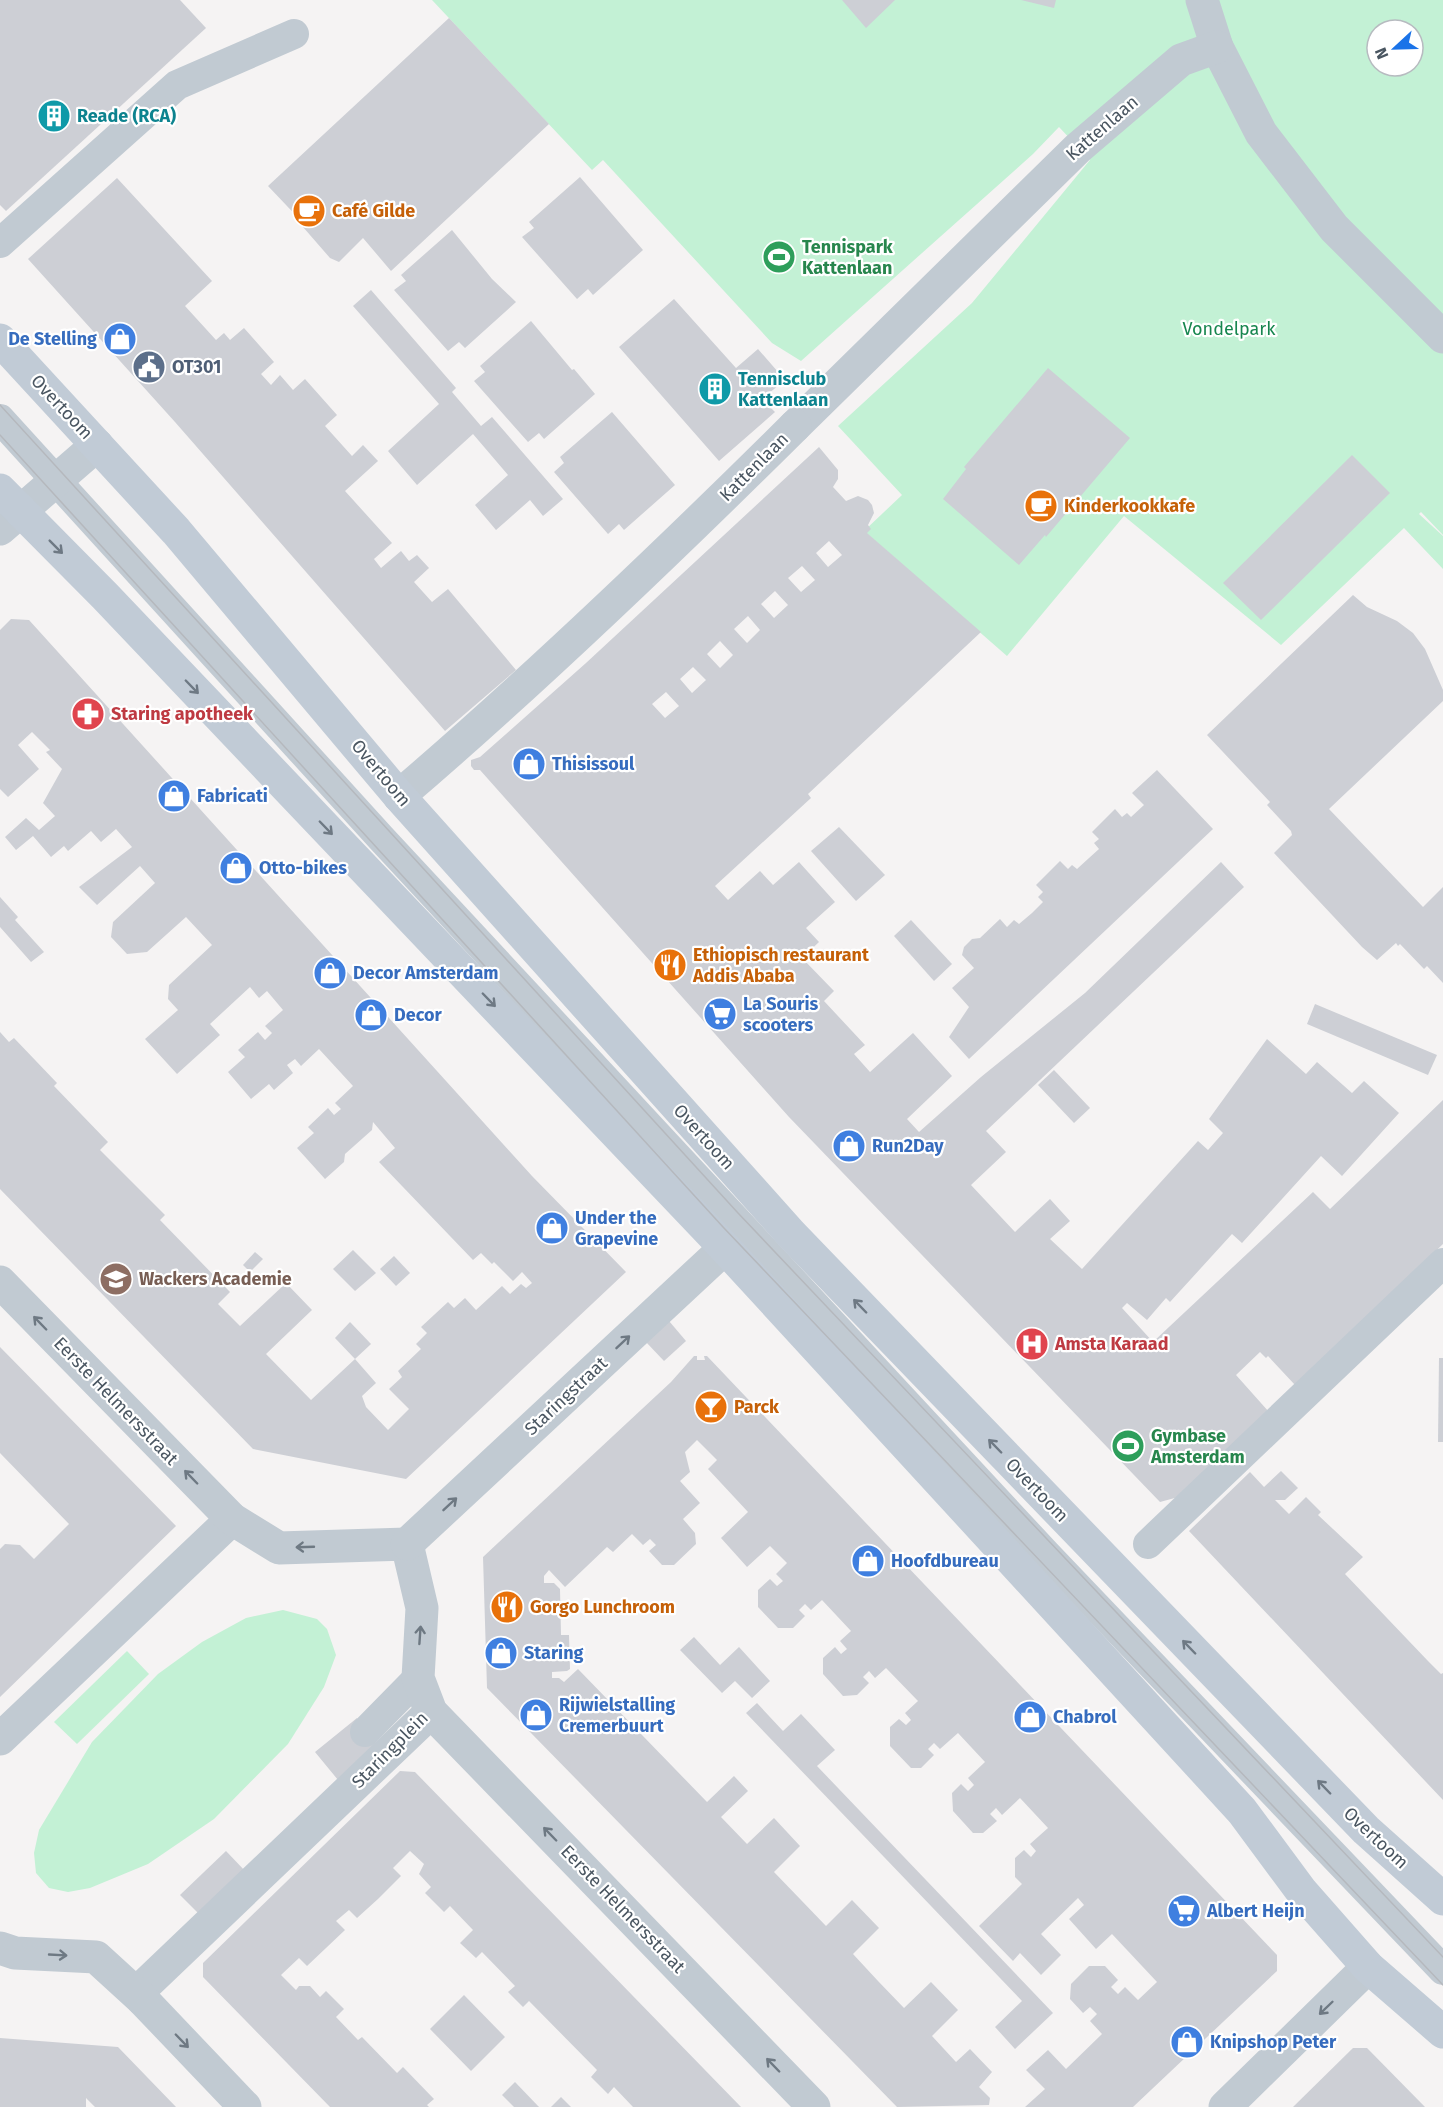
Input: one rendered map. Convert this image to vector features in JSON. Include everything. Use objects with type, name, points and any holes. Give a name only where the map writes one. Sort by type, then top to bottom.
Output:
[{"type":"main road","name":"Overtoom","points":[[0,340],[196,554],[399,796],[791,1234],[1366,1830],[1443,1899]]},
{"type":"main road","points":[[7,510],[105,596],[725,1248],[1242,1810],[1302,1892],[1368,1968],[1443,2032]]},
{"type":"street","points":[[1202,0],[1217,47],[1262,133],[1334,228],[1443,337]]},
{"type":"street","name":"Kattenlaan","points":[[399,796],[484,721],[712,508],[1078,148],[1181,60],[1217,47]]},
{"type":"street","points":[[7,510],[57,480],[97,445]]},
{"type":"street","name":"Staringstraat","points":[[407,1544],[725,1248]]},
{"type":"street","name":"Eerste Helmersstraat","points":[[0,1282],[232,1519]]},
{"type":"street","points":[[0,1739],[232,1519],[279,1548],[407,1544]]},
{"type":"street","name":"Staringplein","points":[[142,1999],[143,1987],[431,1712],[418,1678],[422,1608],[407,1544]]},
{"type":"street","name":"Eerste Helmersstraat","points":[[431,1712],[814,2107]]},
{"type":"street","points":[[0,1948],[15,1953],[96,1957],[142,1999],[245,2107]]},
{"type":"street","points":[[1225,2107],[1368,1968]]},
{"type":"lane","points":[[2,237],[177,85],[294,34]]},
{"type":"lane","name":"Overtoom","points":[[0,419],[381,838],[1006,1510],[1443,1970]]},
{"type":"lane","points":[[1148,1544],[1443,1263]]},
{"type":"lane","points":[[365,1732],[418,1678]]},
{"type":"green space","name":"Vondelpark","points":[[432,0],[1443,0],[1443,535],[1421,512],[1419,514],[1443,536],[1443,569],[1404,528],[1281,645],[1124,516],[1007,656],[864,531],[902,495],[838,426],[972,303],[1090,160],[1059,127],[1033,154],[801,361],[772,343],[603,160],[592,170]]},
{"type":"green space","points":[[283,1610],[317,1619],[327,1629],[336,1655],[324,1687],[288,1744],[214,1819],[148,1864],[90,1888],[68,1892],[49,1888],[36,1873],[34,1853],[39,1830],[92,1742],[158,1674],[202,1642],[246,1618]]},
{"type":"green space","points":[[127,1651],[149,1674],[77,1744],[54,1722]]},
{"type":"building","name":"Reade (RCA)","points":[[0,0],[180,0],[206,28],[6,211],[0,205]]},
{"type":"building","points":[[842,0],[895,0],[866,28]]},
{"type":"building","points":[[1021,0],[1056,0],[1054,8]]},
{"type":"building","points":[[449,18],[549,124],[391,271],[363,238],[339,262],[330,258],[303,227],[305,225],[268,186]]},
{"type":"building","points":[[580,177],[643,250],[593,295],[588,289],[577,299],[522,237],[534,228],[529,222]]},
{"type":"building","points":[[117,178],[212,281],[185,306],[216,340],[224,333],[230,340],[244,328],[274,362],[261,374],[271,385],[280,375],[293,390],[305,379],[337,415],[325,426],[352,456],[363,445],[378,461],[345,491],[392,543],[374,559],[381,568],[401,551],[409,561],[417,555],[429,568],[414,582],[432,602],[448,589],[516,670],[445,731],[175,422],[28,259]]},
{"type":"building","points":[[452,230],[492,279],[516,302],[465,348],[459,342],[448,351],[394,290],[406,281],[401,275]]},
{"type":"building","points":[[371,290],[456,388],[452,392],[481,426],[492,417],[563,499],[543,516],[530,500],[496,530],[475,505],[508,475],[473,434],[417,485],[388,451],[439,404],[353,306]]},
{"type":"building","name":"Tennisclub Kattenlaan","points":[[674,299],[736,368],[758,349],[785,380],[762,399],[775,412],[719,461],[619,347]]},
{"type":"building","points":[[531,321],[595,394],[544,439],[539,433],[528,442],[474,381],[485,372],[480,366]]},
{"type":"building","points":[[1048,368],[1130,438],[1046,537],[1045,535],[1019,565],[943,499],[966,469],[964,467]]},
{"type":"building","points":[[612,412],[675,485],[624,530],[619,524],[608,534],[554,472],[564,463],[560,457]]},
{"type":"building","points":[[819,447],[838,470],[838,479],[833,487],[846,501],[858,496],[868,500],[872,505],[874,513],[868,525],[871,529],[867,533],[981,632],[808,794],[811,798],[715,886],[728,900],[760,871],[773,885],[799,862],[835,902],[806,928],[819,942],[802,958],[834,991],[824,1001],[865,1045],[854,1054],[870,1072],[913,1033],[952,1076],[907,1119],[919,1132],[981,1077],[1085,993],[1221,862],[1244,887],[986,1131],[1006,1152],[971,1185],[1015,1232],[1050,1199],[1070,1221],[1050,1239],[1082,1269],[1198,1141],[1208,1150],[1223,1133],[1209,1119],[1267,1039],[1306,1074],[1317,1062],[1352,1093],[1364,1081],[1399,1113],[1342,1176],[1321,1156],[1242,1243],[1232,1234],[1170,1302],[1166,1298],[1147,1320],[1127,1303],[1122,1308],[1153,1342],[1313,1192],[1330,1209],[1443,1100],[1443,1244],[1295,1385],[1268,1356],[1266,1358],[1260,1352],[1236,1375],[1269,1412],[1182,1496],[1160,1502],[789,1117],[480,770],[474,770],[471,766],[471,760],[480,757],[586,663]],"holes":[[[829,541],[842,555],[828,567],[816,553]],[[802,566],[815,580],[801,592],[788,578]],[[775,591],[788,605],[774,618],[761,604]],[[748,616],[760,630],[747,643],[734,629]],[[720,641],[733,655],[720,668],[707,654]],[[693,667],[706,680],[692,693],[680,679]],[[666,692],[679,706],[665,718],[652,704]]]},
{"type":"building","points":[[1352,455],[1390,493],[1261,620],[1223,583]]},
{"type":"building","points":[[1353,595],[1367,607],[1397,621],[1413,633],[1425,649],[1443,690],[1443,701],[1329,809],[1423,907],[1443,887],[1443,983],[1427,966],[1424,969],[1400,944],[1398,946],[1396,943],[1377,960],[1362,947],[1274,853],[1292,835],[1291,831],[1267,805],[1270,802],[1207,735]]},
{"type":"building","points":[[11,619],[29,620],[532,1176],[626,1272],[406,1479],[253,1449],[0,1189],[0,1032],[9,1042],[14,1038],[57,1083],[54,1086],[108,1142],[100,1150],[165,1215],[160,1220],[230,1292],[218,1304],[240,1326],[286,1283],[312,1310],[266,1354],[311,1400],[355,1359],[376,1383],[362,1396],[366,1407],[388,1430],[409,1409],[389,1389],[402,1377],[398,1371],[421,1349],[416,1344],[427,1333],[421,1327],[448,1302],[454,1308],[465,1298],[476,1310],[502,1286],[510,1294],[521,1284],[526,1288],[532,1283],[522,1272],[513,1281],[481,1253],[473,1260],[379,1162],[395,1148],[373,1122],[372,1130],[345,1154],[344,1162],[325,1179],[297,1148],[314,1133],[308,1127],[328,1108],[334,1115],[341,1109],[335,1103],[353,1086],[319,1049],[301,1066],[295,1059],[287,1065],[293,1073],[274,1090],[269,1084],[251,1099],[228,1072],[245,1057],[238,1050],[258,1032],[265,1040],[272,1033],[265,1026],[283,1010],[267,991],[259,998],[250,987],[210,1024],[220,1035],[177,1074],[145,1039],[178,1010],[168,999],[169,985],[212,945],[186,917],[147,952],[127,954],[111,937],[113,922],[155,883],[140,866],[97,905],[79,887],[132,847],[116,829],[101,842],[91,831],[68,851],[64,846],[51,857],[33,836],[16,850],[5,837],[26,818],[39,830],[55,816],[43,803],[62,769],[46,752],[50,750],[32,732],[18,745],[39,769],[8,797],[0,789],[0,630]]},
{"type":"building","points":[[1157,770],[1213,829],[969,1059],[949,1037],[969,1007],[952,988],[974,968],[962,955],[964,947],[972,939],[980,938],[1000,919],[1007,927],[1014,920],[1019,924],[1032,913],[1043,902],[1038,897],[1043,892],[1036,885],[1060,861],[1068,869],[1072,865],[1077,869],[1099,849],[1094,843],[1099,839],[1092,832],[1115,809],[1122,817],[1127,813],[1131,817],[1144,805],[1132,793]]},
{"type":"building","points":[[839,827],[885,875],[856,901],[811,851]]},
{"type":"building","points":[[0,897],[18,917],[15,920],[44,952],[31,962],[0,927]]},
{"type":"building","points":[[911,920],[952,964],[934,981],[894,936]]},
{"type":"building","points":[[1315,1004],[1437,1055],[1428,1075],[1307,1024]]},
{"type":"building","points":[[1054,1070],[1090,1108],[1074,1123],[1038,1085]]},
{"type":"building","points":[[353,1250],[376,1273],[355,1291],[333,1269]]},
{"type":"building","points":[[255,1252],[263,1259],[250,1272],[243,1265]]},
{"type":"building","points":[[394,1256],[410,1273],[396,1286],[380,1269]]},
{"type":"building","points":[[669,1321],[686,1341],[664,1361],[646,1342]]},
{"type":"building","points":[[350,1322],[371,1344],[355,1359],[335,1338]]},
{"type":"building","points":[[0,1347],[176,1526],[0,1697],[0,1549],[5,1544],[20,1545],[34,1559],[69,1524],[0,1453]]},
{"type":"building","points":[[694,1356],[697,1356],[697,1360],[705,1360],[704,1356],[707,1356],[1277,1955],[1277,1971],[1133,2107],[1025,2107],[1045,2089],[1026,2070],[1048,2050],[1066,2069],[1102,2034],[1090,2021],[1097,2014],[1090,2007],[1083,2013],[1070,1999],[1071,1984],[1089,1966],[1105,1966],[1118,1980],[1111,1987],[1118,1994],[1125,1987],[1138,2000],[1157,1982],[1112,1934],[1096,1949],[1069,1919],[1084,1905],[1078,1898],[1041,1934],[1061,1955],[1041,1975],[1020,1953],[1013,1961],[979,1926],[1022,1884],[1015,1877],[1015,1858],[1024,1850],[1031,1857],[1036,1851],[1030,1844],[1048,1828],[1020,1798],[1002,1815],[996,1808],[990,1814],[997,1821],[983,1833],[973,1833],[953,1811],[952,1793],[961,1784],[968,1791],[974,1785],[968,1778],[985,1762],[958,1733],[940,1749],[934,1743],[928,1749],[934,1755],[921,1768],[911,1768],[890,1746],[890,1727],[899,1719],[906,1725],[911,1720],[905,1713],[918,1701],[886,1668],[875,1678],[869,1671],[863,1677],[869,1683],[857,1695],[843,1696],[823,1674],[823,1658],[835,1647],[841,1654],[847,1649],[840,1641],[851,1631],[822,1600],[811,1610],[805,1604],[799,1610],[805,1616],[793,1628],[778,1628],[758,1607],[758,1590],[770,1579],[777,1586],[783,1581],[776,1574],[787,1563],[770,1546],[747,1567],[721,1538],[748,1512],[708,1469],[717,1460],[697,1440],[685,1452],[690,1472],[680,1481],[700,1503],[683,1519],[695,1533],[696,1544],[674,1565],[662,1565],[649,1551],[656,1545],[650,1539],[643,1545],[632,1534],[613,1552],[607,1547],[565,1587],[549,1570],[544,1576],[544,1583],[554,1583],[560,1589],[561,1635],[569,1635],[570,1669],[552,1672],[552,1678],[559,1678],[564,1682],[578,1669],[707,1802],[734,1776],[748,1791],[721,1817],[747,1844],[774,1818],[800,1846],[774,1872],[826,1926],[852,1900],[879,1928],[853,1954],[878,1981],[904,2008],[931,1982],[958,2010],[932,2036],[956,2062],[970,2049],[992,2072],[979,2087],[990,2098],[989,2105],[897,2107],[487,1688],[483,1557],[671,1382]]},
{"type":"building","points":[[1439,1358],[1443,1358],[1443,1442],[1438,1442]]},
{"type":"building","points":[[1281,1471],[1298,1488],[1285,1500],[1275,1500],[1289,1514],[1306,1497],[1321,1512],[1318,1515],[1363,1557],[1345,1574],[1428,1661],[1441,1674],[1443,1673],[1443,1800],[1189,1531],[1250,1472],[1264,1487]]},
{"type":"building","points":[[694,1637],[720,1665],[739,1647],[770,1681],[752,1698],[735,1681],[722,1693],[680,1650]]},
{"type":"building","points":[[757,1703],[783,1731],[801,1714],[835,1750],[817,1766],[1053,2013],[1015,2049],[995,2027],[1022,2001],[746,1713]]},
{"type":"building","points":[[357,1718],[365,1732],[385,1752],[343,1786],[315,1752]]},
{"type":"building","points":[[400,1771],[415,1772],[741,2107],[633,2107],[614,2087],[608,2094],[591,2077],[597,2070],[529,2001],[523,2007],[508,1992],[515,1986],[482,1952],[476,1958],[460,1943],[473,1930],[450,1906],[444,1912],[425,1893],[431,1887],[419,1874],[424,1864],[410,1851],[393,1868],[401,1876],[378,1899],[357,1918],[349,1910],[336,1921],[345,1930],[307,1966],[299,1958],[281,1975],[296,1990],[299,1986],[310,1986],[320,1997],[326,1991],[344,2009],[336,2017],[358,2040],[362,2037],[397,2073],[403,2067],[434,2099],[427,2105],[429,2107],[330,2107],[203,1977],[203,1963]]},
{"type":"building","points":[[226,1851],[246,1872],[201,1916],[180,1895]]},
{"type":"building","points":[[464,1995],[505,2037],[471,2071],[430,2029]]},
{"type":"building","points":[[0,2038],[118,2047],[176,2107],[95,2107],[86,2098],[86,2107],[0,2107]]},
{"type":"building","points":[[1353,2048],[1367,2048],[1425,2107],[1293,2107]]},
{"type":"building","points":[[515,2082],[539,2107],[514,2107],[502,2095]]},
{"type":"building","points":[[561,2097],[571,2107],[551,2107]]},
{"type":"tram line","points":[[0,405],[738,1213],[1443,1957]]},
{"type":"tram line","points":[[0,435],[723,1227],[1443,1985]]},
{"type":"place","name":"Reade (RCA)","points":[[54,116]]},
{"type":"place","name":"Café Gilde","points":[[309,211]]},
{"type":"place","name":"Tennispark Kattenlaan","points":[[779,257]]},
{"type":"place","name":"De Stelling","points":[[120,339]]},
{"type":"place","name":"OT301","points":[[149,367]]},
{"type":"place","name":"Tennisclub Kattenlaan","points":[[715,389]]},
{"type":"place","name":"Kinderkookkafe","points":[[1041,506]]},
{"type":"place","name":"Staring apotheek","points":[[88,714]]},
{"type":"place","name":"Thisissoul","points":[[529,764]]},
{"type":"place","name":"Fabricati","points":[[174,796]]},
{"type":"place","name":"Otto-bikes","points":[[236,868]]},
{"type":"place","name":"Ethiopisch restaurant Addis Ababa","points":[[670,965]]},
{"type":"place","name":"Decor Amsterdam","points":[[330,973]]},
{"type":"place","name":"La Souris scooters","points":[[720,1014]]},
{"type":"place","name":"Decor","points":[[371,1015]]},
{"type":"place","name":"Run2Day","points":[[849,1146]]},
{"type":"place","name":"Under the Grapevine","points":[[552,1228]]},
{"type":"place","name":"Wackers Academie","points":[[116,1279]]},
{"type":"place","name":"Amsta Karaad","points":[[1032,1344]]},
{"type":"place","name":"Parck","points":[[711,1407]]},
{"type":"place","name":"Gymbase Amsterdam","points":[[1128,1446]]},
{"type":"place","name":"Hoofdbureau","points":[[868,1561]]},
{"type":"place","name":"Gorgo Lunchroom","points":[[507,1607]]},
{"type":"place","name":"Staring","points":[[501,1653]]},
{"type":"place","name":"Rijwielstalling Cremerbuurt","points":[[536,1715]]},
{"type":"place","name":"Chabrol","points":[[1030,1717]]},
{"type":"place","name":"Albert Heijn","points":[[1184,1911]]},
{"type":"place","name":"Knipshop Peter","points":[[1187,2042]]}]
